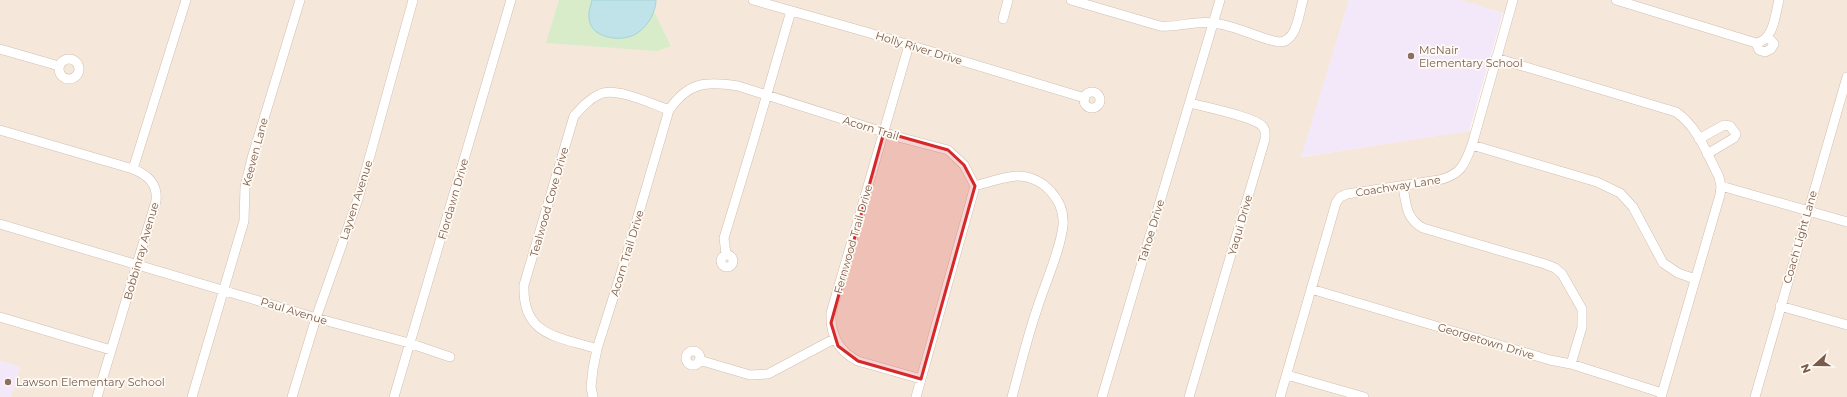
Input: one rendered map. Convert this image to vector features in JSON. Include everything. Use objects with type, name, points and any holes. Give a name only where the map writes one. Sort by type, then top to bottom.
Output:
[{"type":"street","points":[[133,169],[186,0]]},
{"type":"street","name":"Keeven Lane","points":[[192,397],[244,221],[245,187],[300,0]]},
{"type":"street","name":"Layven Avenue","points":[[292,397],[316,318],[358,199],[413,0]]},
{"type":"street","name":"Flordawn Drive","points":[[394,397],[512,0]]},
{"type":"street","name":"Holly River Drive","points":[[752,0],[1085,98]]},
{"type":"street","points":[[1003,19],[1008,0]]},
{"type":"street","points":[[1071,0],[1160,26],[1214,22],[1277,42],[1287,41],[1292,35],[1303,0]]},
{"type":"street","name":"Tahoe Drive","points":[[1102,397],[1202,65],[1220,0]]},
{"type":"street","name":"Coachway Lane","points":[[1280,397],[1336,203],[1340,197],[1366,190],[1403,186],[1453,176],[1465,164],[1472,145],[1513,0]]},
{"type":"street","points":[[1616,0],[1762,40],[1779,0]]},
{"type":"street","points":[[726,254],[724,238],[790,11]]},
{"type":"street","points":[[1287,41],[1292,49]]},
{"type":"street","name":"Fernwood Trail Drive","points":[[834,340],[831,313],[909,45]]},
{"type":"street","points":[[0,49],[59,66]]},
{"type":"street","points":[[1496,58],[1676,112],[1685,118],[1700,139],[1719,177],[1721,186],[1661,395]]},
{"type":"street","name":"Coach Light Lane","points":[[1755,397],[1847,77]]},
{"type":"street","name":"Acorn Trail","points":[[668,110],[676,99],[687,89],[701,84],[716,82],[738,86],[765,96],[948,150],[964,165],[976,186]]},
{"type":"street","name":"Tealwood Cove Drive","points":[[597,349],[548,333],[536,326],[528,315],[524,300],[524,285],[574,116],[587,102],[601,93],[620,93],[668,110]]},
{"type":"street","name":"Yaqui Drive","points":[[1189,397],[1265,138],[1263,126],[1248,119],[1190,103]]},
{"type":"street","name":"Acorn Trail Drive","points":[[593,397],[592,375],[597,349],[628,250],[668,110]]},
{"type":"street","points":[[1700,139],[1724,125],[1730,126],[1736,134],[1734,138],[1707,154]]},
{"type":"street","name":"Bobbinray Avenue","points":[[0,130],[133,169],[144,173],[154,183],[157,194],[97,397]]},
{"type":"street","points":[[1472,145],[1576,175],[1620,192],[1633,207],[1663,263],[1678,273],[1695,279]]},
{"type":"street","points":[[916,397],[976,186],[1002,178],[1017,176],[1037,180],[1050,190],[1059,201],[1063,217],[1062,235],[1037,310],[1012,397]]},
{"type":"street","points":[[1403,186],[1407,212],[1416,224],[1423,228],[1545,264],[1555,268],[1562,274],[1582,309],[1583,317],[1571,364]]},
{"type":"street","points":[[1721,186],[1847,222]]},
{"type":"street","name":"Paul Avenue","points":[[0,224],[316,318],[409,343],[450,357]]},
{"type":"street","name":"Georgetown Drive","points":[[1311,289],[1571,364],[1661,395]]},
{"type":"street","points":[[1780,306],[1847,325]]},
{"type":"street","points":[[0,317],[111,350]]},
{"type":"street","points":[[699,360],[750,375],[768,374],[834,340],[850,357],[858,361],[921,379]]},
{"type":"street","points":[[1287,375],[1364,397]]},
{"type":"highlighted area","points":[[884,132],[948,150],[964,165],[975,186],[921,379],[858,361],[838,346],[831,323]]},
{"type":"shaded area","points":[[0,0],[559,0],[547,43],[671,46],[654,11],[656,0],[1349,0],[1302,157],[1480,129],[1511,16],[1460,0],[1847,0],[1847,397],[11,397],[20,367],[0,361]]},
{"type":"shaded area","name":"McNair Elementary School","points":[[1349,0],[1460,0],[1503,13],[1469,131],[1301,157]]},
{"type":"shaded area","name":"Lawson Elementary School","points":[[0,361],[20,367],[11,397],[0,397]]},
{"type":"green space","points":[[559,0],[656,0],[654,11],[671,46],[657,51],[546,43]]},
{"type":"water","points":[[592,0],[656,0],[654,12],[651,18],[639,32],[628,37],[616,38],[604,36],[598,33],[590,24],[589,13]]},
{"type":"place","name":"McNair Elementary School","points":[[1411,56]]},
{"type":"place","name":"Lawson Elementary School","points":[[8,382]]}]
